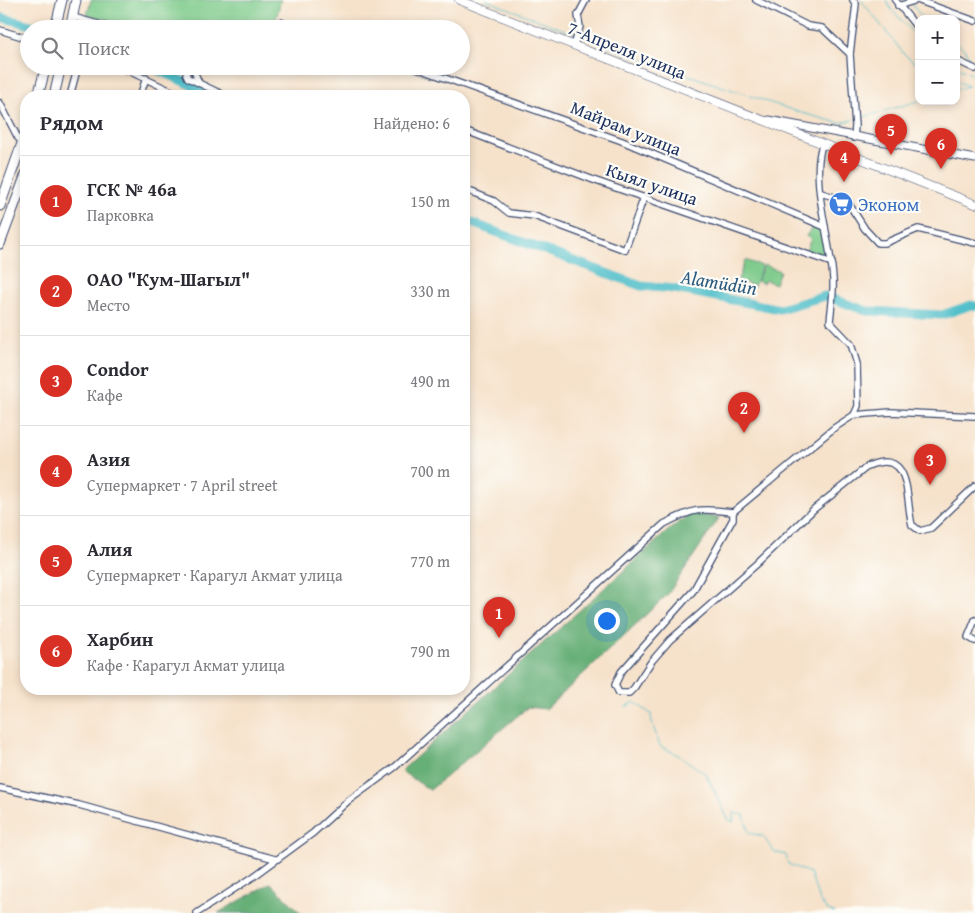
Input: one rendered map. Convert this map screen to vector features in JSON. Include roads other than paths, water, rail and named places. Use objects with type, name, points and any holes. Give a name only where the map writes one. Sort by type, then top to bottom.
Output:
[{"type":"main road","points":[[57,20],[62,0]]},
{"type":"main road","points":[[71,20],[76,0]]},
{"type":"main road","name":"7-Апреля улица","points":[[458,0],[975,204]]},
{"type":"main road","points":[[40,90],[44,75]]},
{"type":"main road","points":[[55,90],[59,75]]},
{"type":"main road","points":[[0,206],[20,154]]},
{"type":"main road","points":[[0,244],[20,190]]},
{"type":"street","points":[[574,45],[580,27],[578,15],[586,0]]},
{"type":"street","points":[[756,0],[808,26],[822,28],[850,54]]},
{"type":"street","points":[[896,3],[916,0],[975,21]]},
{"type":"street","points":[[854,138],[855,126],[850,54],[856,1]]},
{"type":"street","points":[[896,3],[915,25]]},
{"type":"street","points":[[0,30],[20,36]]},
{"type":"street","points":[[960,62],[975,69]]},
{"type":"street","points":[[72,90],[76,75]]},
{"type":"street","points":[[139,75],[170,90]]},
{"type":"street","points":[[186,75],[188,78],[214,90]]},
{"type":"street","name":"Майрам улица","points":[[436,75],[622,141],[825,227]]},
{"type":"street","points":[[142,90],[146,78]]},
{"type":"street","points":[[0,103],[20,137]]},
{"type":"street","points":[[757,118],[854,138],[975,159]]},
{"type":"street","name":"Кыял улица","points":[[470,132],[596,181],[832,263]]},
{"type":"street","points":[[822,145],[819,166],[821,193],[834,281],[830,322],[851,344],[857,364],[858,406],[854,415]]},
{"type":"street","points":[[470,191],[490,199],[509,213],[534,216],[625,250],[644,197]]},
{"type":"street","points":[[821,193],[848,200],[865,229],[878,243],[885,243],[918,229],[975,243]]},
{"type":"street","points":[[197,913],[253,877],[313,833],[348,801],[395,767],[664,524],[688,511],[705,509],[733,512],[834,428],[854,415],[891,412],[975,416]]},
{"type":"street","points":[[733,512],[733,519],[693,592],[620,672],[615,685],[619,693],[629,693],[651,662],[670,640],[757,564],[814,509],[868,466],[878,462],[886,462],[892,464],[903,473],[912,525],[920,531],[931,528],[975,486]]},
{"type":"street","points":[[975,620],[968,633],[968,637],[975,642]]},
{"type":"street","points":[[0,788],[79,805],[276,859]]},
{"type":"waterway","points":[[486,0],[575,34]]},
{"type":"waterway","points":[[861,0],[904,54],[915,63]]},
{"type":"waterway","points":[[886,0],[891,9],[915,35]]},
{"type":"waterway","points":[[911,3],[920,15]]},
{"type":"waterway","name":"Alamüdün","points":[[0,17],[20,22]]},
{"type":"waterway","points":[[582,36],[632,56],[798,112],[839,123],[853,120]]},
{"type":"waterway","points":[[960,46],[970,59]]},
{"type":"waterway","points":[[960,69],[975,76]]},
{"type":"waterway","name":"Alamüdün","points":[[169,75],[203,90]]},
{"type":"waterway","points":[[960,83],[968,86]]},
{"type":"waterway","points":[[960,89],[968,86]]},
{"type":"waterway","points":[[857,119],[915,102]]},
{"type":"waterway","name":"Alamüdün","points":[[470,222],[641,286],[675,289],[780,309],[825,296],[867,311],[942,315],[971,305],[975,306]]},
{"type":"waterway","points":[[626,707],[634,702],[651,714],[660,746],[680,756],[706,774],[728,819],[733,822],[734,813],[744,815],[749,833],[763,836],[774,852],[786,855],[788,864],[810,873],[821,902],[828,911],[834,913]]},
{"type":"place","name":"Алия","points":[[891,155]]},
{"type":"place","name":"Харбин","points":[[941,169]]},
{"type":"place","name":"Азия","points":[[844,182]]},
{"type":"place","name":"Эконом","points":[[841,204]]},
{"type":"place","name":"ОАО \"Кум-Шагыл\"","points":[[744,433]]},
{"type":"place","name":"Condor","points":[[930,485]]},
{"type":"place","name":"ГСК № 46а","points":[[499,638]]}]
